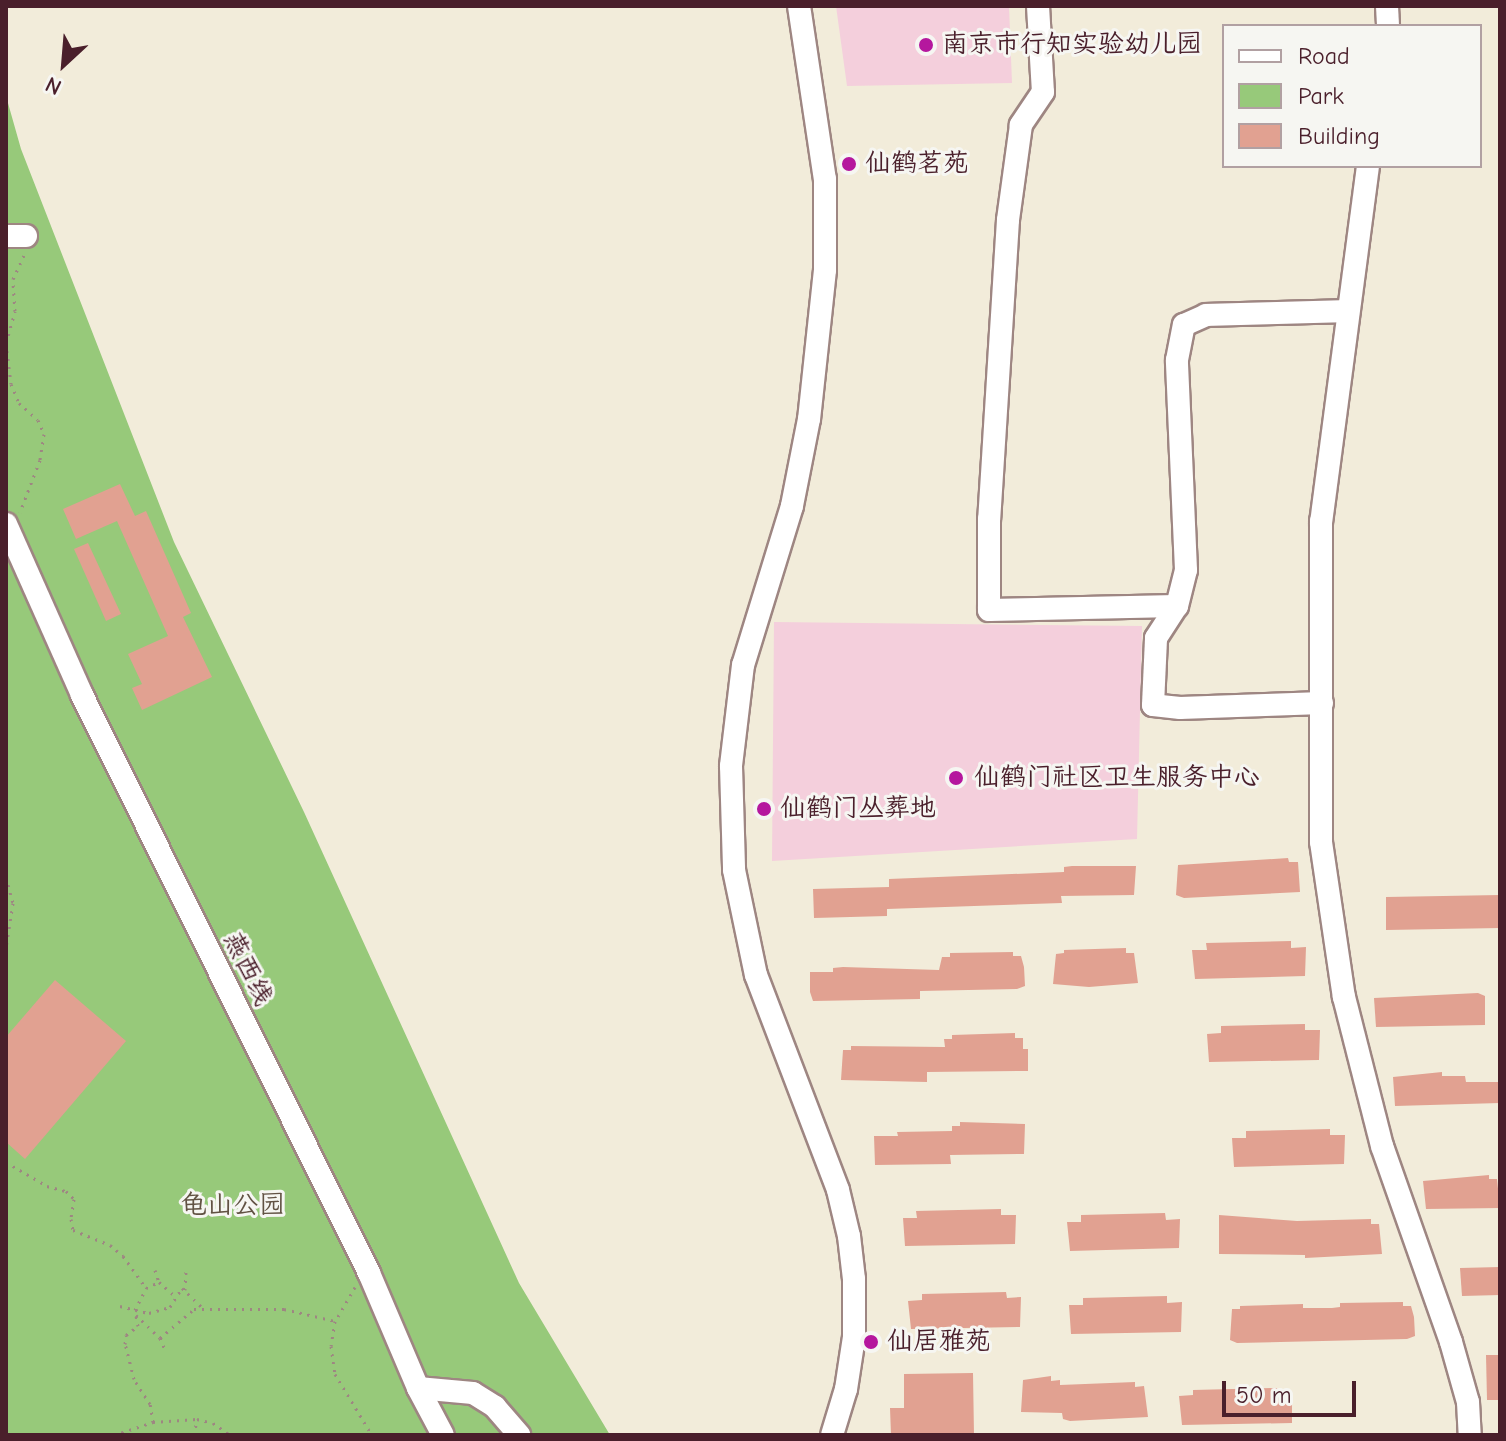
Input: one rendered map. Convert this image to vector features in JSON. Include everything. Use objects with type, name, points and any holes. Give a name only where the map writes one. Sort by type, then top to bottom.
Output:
[{"type":"street","points":[[799,6],[825,179],[825,270],[809,419],[792,506],[743,665],[731,766],[734,870],[756,975],[838,1190],[849,1236],[854,1279],[854,1337],[846,1389],[832,1435]]},
{"type":"street","points":[[1038,6],[1043,92],[1021,125],[1008,220],[989,519],[989,610],[1177,606]]},
{"type":"street","points":[[1368,168],[1321,521],[1321,842],[1344,997],[1382,1146],[1468,1402],[1470,1435]]},
{"type":"street","points":[[1322,703],[1180,708],[1153,705],[1156,638],[1177,606],[1186,570],[1177,360],[1184,325],[1206,315],[1348,311]]},
{"type":"street","name":"燕西线","points":[[6,525],[82,695],[369,1273],[418,1388],[443,1435]]},
{"type":"street","points":[[418,1388],[473,1393],[495,1407],[519,1435]]},
{"type":"path","points":[[6,525],[17,518],[29,494],[44,434],[38,420],[19,403],[11,384],[6,343],[15,311],[13,279],[24,253],[16,236]]},
{"type":"path","points":[[6,877],[13,903],[6,948]]},
{"type":"path","points":[[6,1162],[47,1186],[66,1191],[74,1199],[73,1230],[110,1245],[123,1256],[146,1288]]},
{"type":"path","points":[[155,1270],[159,1282],[176,1297]]},
{"type":"path","points":[[185,1290],[186,1270]]},
{"type":"path","points":[[369,1273],[348,1294],[335,1321],[331,1346],[335,1374],[372,1435]]},
{"type":"path","points":[[153,1422],[150,1404],[134,1379],[125,1344],[126,1335],[138,1326],[136,1312],[146,1288],[159,1282]]},
{"type":"path","points":[[120,1306],[149,1313],[170,1307],[182,1288],[204,1308]]},
{"type":"path","points":[[160,1338],[194,1309],[204,1308],[284,1309],[335,1321]]},
{"type":"path","points":[[136,1312],[160,1338],[166,1352]]},
{"type":"path","points":[[194,1435],[197,1419]]},
{"type":"path","points":[[114,1435],[153,1422],[197,1419],[213,1423],[230,1435]]},
{"type":"shaded area","name":"南京市行知实验幼儿园","points":[[836,6],[1009,6],[1012,83],[847,86]]},
{"type":"shaded area","name":"仙鹤门社区卫生服务中心","points":[[774,622],[1142,626],[1137,839],[772,861]]},
{"type":"green space","name":"龟山公园","points":[[6,96],[21,149],[174,542],[304,812],[519,1283],[610,1435],[6,1435]]},
{"type":"building","points":[[120,484],[135,516],[146,511],[191,613],[183,617],[212,677],[142,710],[132,688],[142,684],[128,654],[168,636],[117,521],[76,539],[63,509]]},
{"type":"building","points":[[88,543],[121,614],[106,621],[74,549]]},
{"type":"building","points":[[1288,858],[1289,862],[1298,862],[1300,892],[1184,898],[1176,895],[1178,865]]},
{"type":"building","points":[[1136,866],[1134,895],[1061,896],[1062,903],[887,909],[887,916],[814,918],[813,889],[889,887],[889,879],[1064,872],[1064,867]]},
{"type":"building","points":[[1500,895],[1500,928],[1386,930],[1386,897]]},
{"type":"building","points":[[1291,941],[1291,948],[1306,947],[1305,976],[1195,979],[1192,950],[1207,950],[1206,943]]},
{"type":"building","points":[[1126,948],[1126,953],[1134,953],[1138,983],[1089,987],[1053,984],[1056,954],[1064,953],[1064,950]]},
{"type":"building","points":[[1013,952],[1013,956],[1021,956],[1024,967],[1025,986],[1017,989],[920,991],[920,999],[813,1001],[810,992],[810,972],[833,972],[833,968],[843,967],[939,970],[942,957],[950,957],[950,953]]},
{"type":"building","points":[[55,980],[126,1041],[25,1159],[6,1142],[6,1037]]},
{"type":"building","points":[[1478,993],[1485,996],[1485,1025],[1376,1027],[1374,998]]},
{"type":"building","points":[[1305,1024],[1305,1030],[1320,1030],[1319,1060],[1209,1062],[1207,1034],[1221,1033],[1221,1026]]},
{"type":"building","points":[[1015,1033],[1015,1038],[1023,1038],[1023,1049],[1028,1049],[1028,1071],[927,1072],[927,1082],[841,1080],[843,1050],[851,1050],[851,1046],[945,1047],[944,1039],[952,1039],[952,1035]]},
{"type":"building","points":[[1442,1072],[1442,1076],[1465,1076],[1466,1082],[1500,1082],[1500,1103],[1395,1106],[1393,1077]]},
{"type":"building","points":[[960,1122],[1025,1124],[1024,1154],[950,1155],[951,1164],[875,1165],[874,1136],[898,1136],[897,1132],[952,1131],[952,1126],[960,1126]]},
{"type":"building","points":[[1330,1129],[1330,1135],[1345,1135],[1344,1164],[1234,1167],[1232,1138],[1246,1138],[1246,1131]]},
{"type":"building","points":[[1489,1175],[1489,1179],[1497,1179],[1500,1208],[1426,1209],[1423,1181]]},
{"type":"building","points":[[1001,1209],[1001,1215],[1016,1215],[1015,1244],[905,1246],[903,1218],[917,1218],[916,1211]]},
{"type":"building","points":[[1165,1213],[1166,1220],[1180,1219],[1179,1248],[1070,1251],[1067,1222],[1081,1222],[1081,1215]]},
{"type":"building","points":[[1219,1215],[1297,1221],[1371,1219],[1371,1224],[1379,1224],[1382,1254],[1305,1258],[1305,1255],[1219,1254]]},
{"type":"building","points":[[1500,1267],[1500,1295],[1462,1296],[1460,1268]]},
{"type":"building","points":[[1006,1292],[1007,1298],[1021,1297],[1020,1327],[911,1329],[908,1301],[922,1300],[922,1294]]},
{"type":"building","points":[[1167,1296],[1167,1303],[1182,1302],[1181,1332],[1071,1334],[1069,1305],[1083,1305],[1083,1298]]},
{"type":"building","points":[[1403,1302],[1403,1306],[1411,1306],[1414,1317],[1415,1336],[1407,1339],[1237,1343],[1230,1340],[1232,1309],[1240,1309],[1240,1306],[1303,1304],[1303,1308],[1332,1308],[1340,1307],[1340,1303]]},
{"type":"building","points":[[1486,1355],[1500,1355],[1500,1400],[1487,1400]]},
{"type":"building","points":[[973,1373],[974,1435],[891,1435],[890,1408],[904,1408],[904,1374]]},
{"type":"building","points":[[1051,1376],[1051,1381],[1060,1380],[1060,1385],[1135,1382],[1135,1387],[1144,1386],[1148,1417],[1070,1421],[1063,1419],[1062,1413],[1021,1412],[1023,1380]]},
{"type":"building","points":[[1277,1388],[1278,1394],[1292,1394],[1292,1423],[1182,1425],[1179,1396],[1193,1395],[1193,1390]]},
{"type":"place","name":"南京市行知实验幼儿园","points":[[926,45]]},
{"type":"place","name":"仙鹤茗苑","points":[[849,164]]},
{"type":"place","name":"仙鹤门社区卫生服务中心","points":[[956,778]]},
{"type":"place","name":"仙鹤门丛葬地","points":[[764,809]]},
{"type":"place","name":"仙居雅苑","points":[[871,1342]]}]
